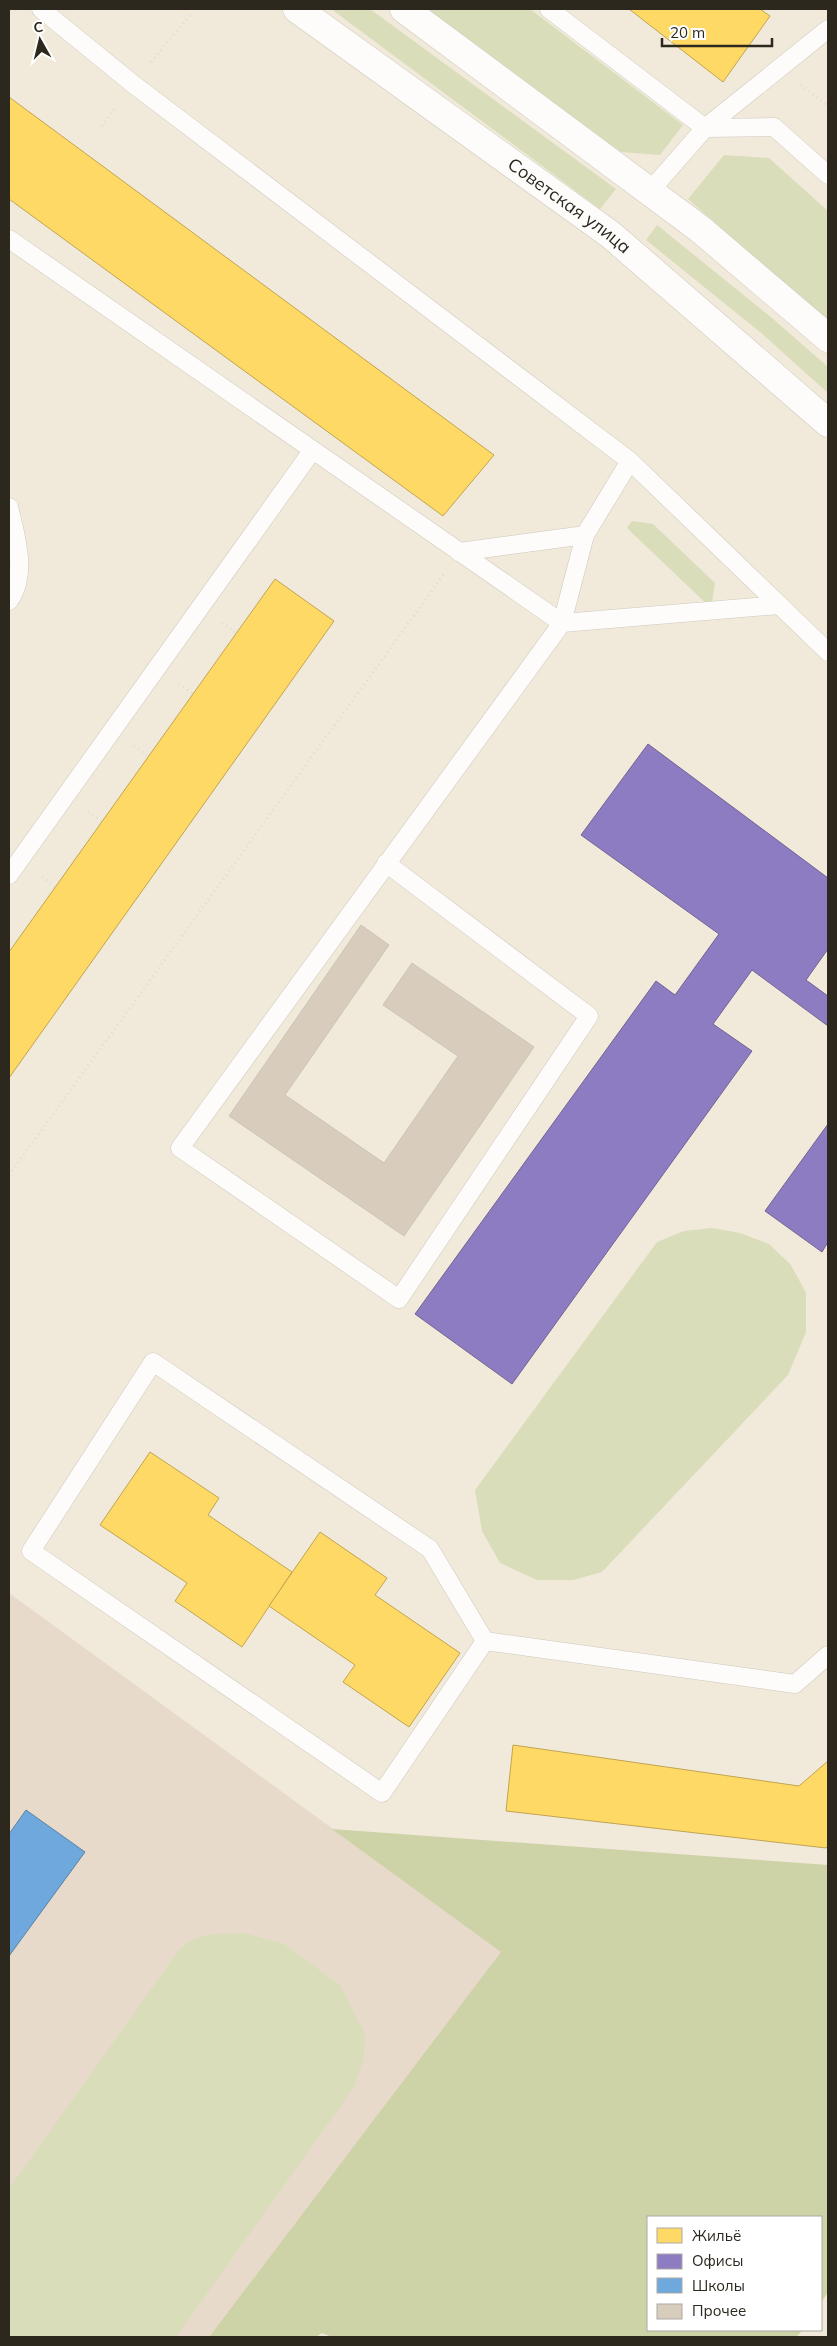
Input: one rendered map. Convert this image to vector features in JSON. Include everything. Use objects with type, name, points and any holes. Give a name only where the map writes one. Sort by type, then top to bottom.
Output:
[{"type":"main road","name":"Советская улица","points":[[297,9],[611,235],[828,423]]},
{"type":"main road","points":[[404,9],[650,190],[700,229],[828,338]]},
{"type":"lane","points":[[41,9],[133,84],[630,461],[828,652]]},
{"type":"lane","points":[[550,9],[705,128],[774,127],[828,175]]},
{"type":"lane","points":[[650,190],[705,128],[828,29]]},
{"type":"lane","points":[[9,239],[562,623],[780,605]]},
{"type":"lane","points":[[9,875],[312,451]]},
{"type":"lane","points":[[386,863],[589,1016],[399,1298],[180,1148],[386,863],[562,623],[585,535],[630,461]]},
{"type":"lane","points":[[9,507],[20,573],[19,583],[9,601]]},
{"type":"lane","points":[[460,552],[585,535]]},
{"type":"lane","points":[[153,1362],[430,1549],[485,1641],[382,1793],[31,1551],[153,1362]]},
{"type":"lane","points":[[485,1641],[794,1684],[828,1655]]},
{"type":"path","points":[[9,1175],[460,552]]},
{"type":"shaded area","points":[[9,1593],[502,1952],[209,2337],[9,2337]]},
{"type":"green space","points":[[331,9],[370,9],[616,189],[600,209]]},
{"type":"green space","points":[[427,9],[530,9],[683,125],[660,155],[621,152]]},
{"type":"green space","points":[[724,155],[769,158],[828,211],[828,323],[688,199]]},
{"type":"green space","points":[[657,225],[772,318],[828,367],[828,393],[760,332],[646,240]]},
{"type":"green space","points":[[632,521],[653,524],[715,583],[711,608],[627,528]]},
{"type":"green space","points":[[712,1228],[740,1233],[769,1244],[791,1265],[806,1293],[806,1332],[788,1375],[602,1572],[573,1580],[537,1580],[500,1563],[482,1531],[475,1490],[657,1242],[684,1231]]},
{"type":"green space","points":[[332,1829],[828,1865],[828,2292],[822,2301],[822,2216],[647,2216],[647,2331],[801,2331],[797,2337],[332,2337],[322,2333],[316,2337],[209,2337],[501,1952]]},
{"type":"green space","points":[[244,1933],[284,1944],[340,1985],[365,2034],[364,2059],[354,2087],[176,2337],[9,2337],[9,2189],[179,1950],[186,1944],[201,1937]]},
{"type":"building: Жильё","points":[[629,9],[760,9],[770,16],[723,82]]},
{"type":"building: Жильё","points":[[9,97],[494,455],[443,516],[9,199]]},
{"type":"building: Жильё","points":[[275,579],[334,621],[9,1078],[9,952]]},
{"type":"building: Жильё","points":[[150,1452],[219,1498],[208,1515],[292,1572],[242,1647],[175,1601],[187,1583],[100,1525]]},
{"type":"building: Жильё","points":[[320,1532],[387,1578],[375,1595],[460,1653],[409,1727],[343,1682],[355,1665],[269,1606]]},
{"type":"building: Жильё","points":[[513,1745],[799,1786],[828,1761],[828,1846],[826,1848],[506,1811]]},
{"type":"building: Офисы","points":[[648,744],[828,878],[828,949],[806,980],[828,996],[828,1026],[752,970],[713,1024],[752,1051],[512,1384],[415,1314],[656,981],[675,995],[719,934],[581,835]]},
{"type":"building: Офисы","points":[[828,1124],[828,1242],[822,1252],[765,1211]]},
{"type":"building: Школы","points":[[26,1810],[85,1852],[9,1956],[9,1834]]},
{"type":"building: Прочее","points":[[361,925],[389,945],[285,1095],[384,1163],[458,1056],[383,1005],[412,963],[534,1047],[404,1236],[229,1116]]}]
